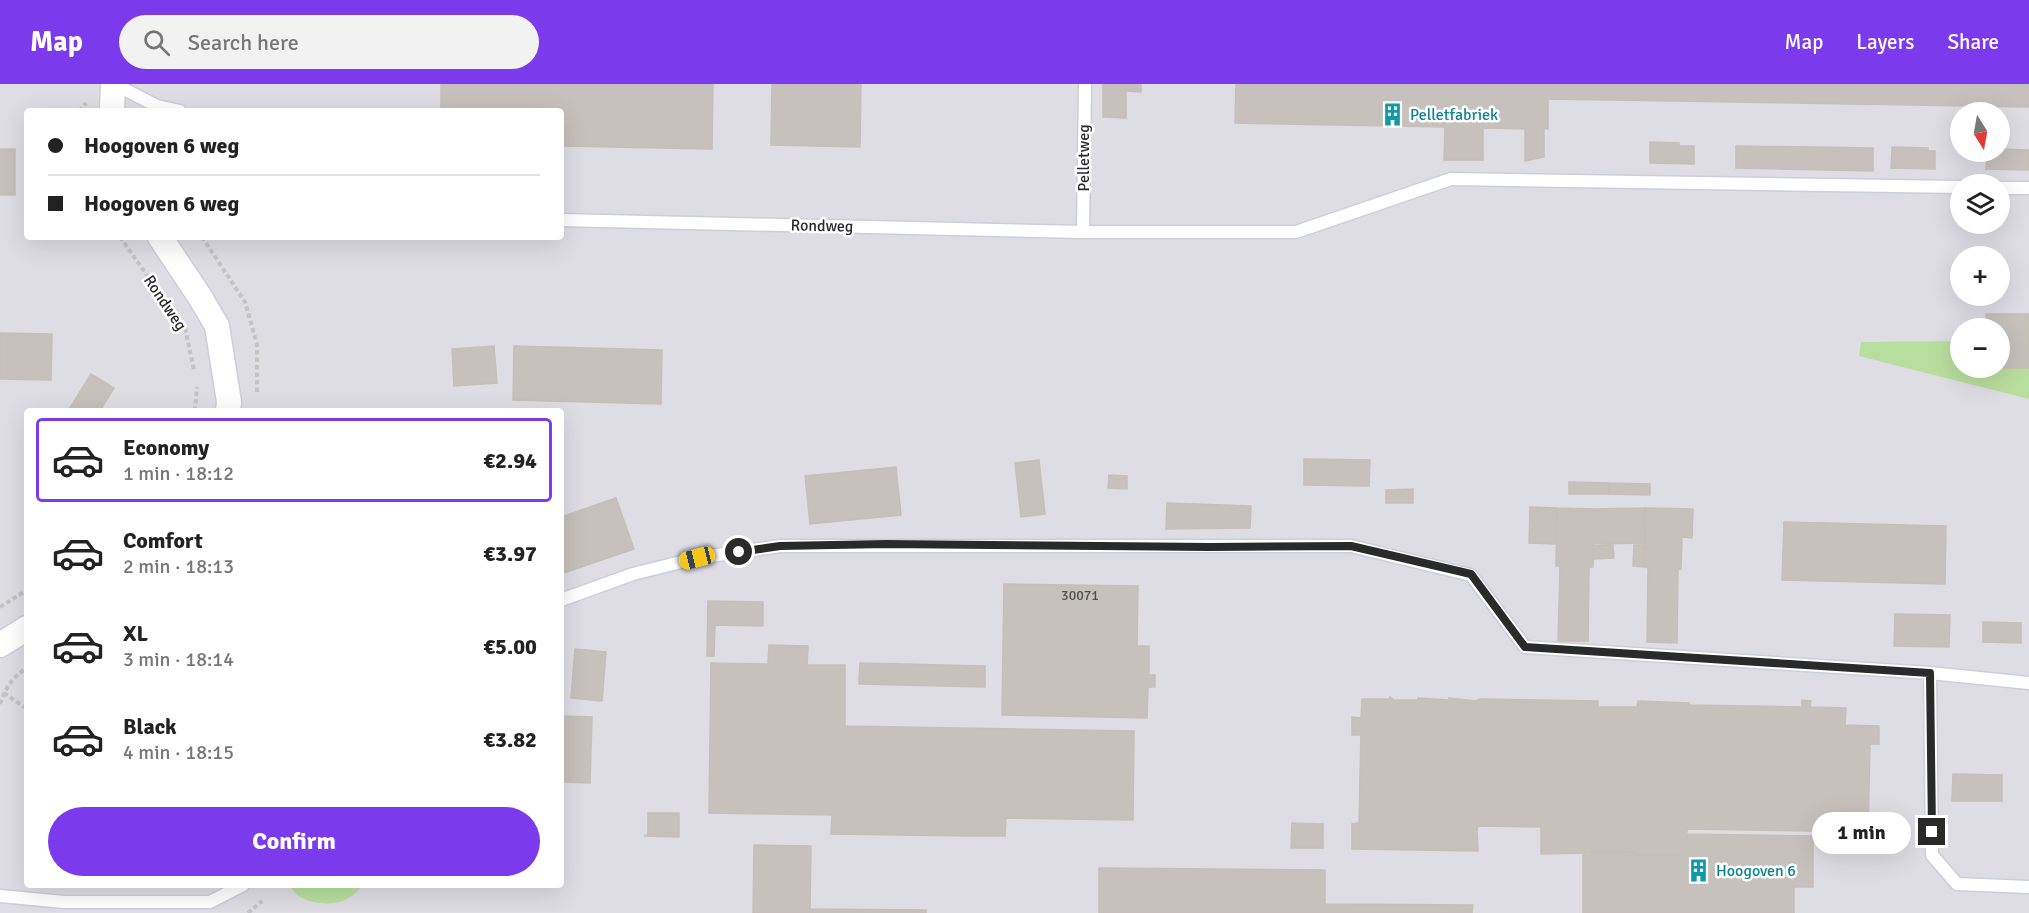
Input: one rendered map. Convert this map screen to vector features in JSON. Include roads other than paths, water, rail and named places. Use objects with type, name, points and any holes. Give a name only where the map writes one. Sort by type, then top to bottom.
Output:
[{"type":"street","points":[[112,108],[114,84]]},
{"type":"street","name":"Rondweg","points":[[162,240],[217,326],[228,408]]},
{"type":"street","points":[[0,645],[24,629]]},
{"type":"lane","points":[[114,84],[157,106],[166,108]]},
{"type":"lane","name":"Pelletweg","points":[[1083,232],[1084,84]]},
{"type":"lane","name":"Rondweg","points":[[564,220],[1083,232],[1296,232],[1451,179],[1950,187]]},
{"type":"lane","points":[[2010,188],[2029,188]]},
{"type":"lane","points":[[564,599],[633,574],[697,558],[780,546],[1351,546],[1471,574],[1525,647],[1930,673],[2029,683]]},
{"type":"lane","points":[[1930,673],[1932,855],[1957,884],[2029,887]]},
{"type":"lane","points":[[0,896],[64,902],[210,902],[237,888]]},
{"type":"place","name":"Pelletfabriek","points":[[1392,115]]},
{"type":"place","name":"Hoogoven 6","points":[[1698,871]]}]
